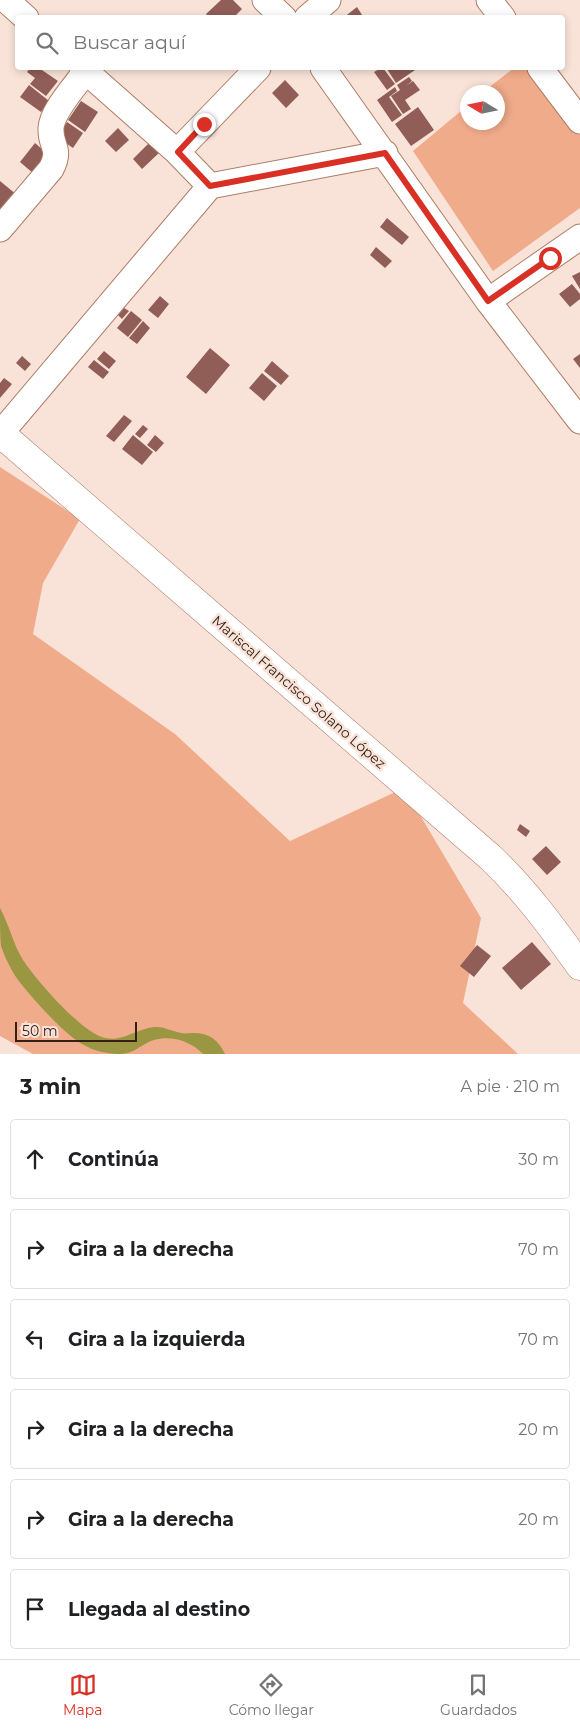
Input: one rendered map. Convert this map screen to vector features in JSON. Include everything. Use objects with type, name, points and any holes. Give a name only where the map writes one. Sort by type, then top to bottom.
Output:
[{"type":"main road","name":"Mariscal Francisco Solano López","points":[[0,433],[514,879],[536,905],[580,966]]},
{"type":"street","points":[[6,0],[23,15]]},
{"type":"street","points":[[265,0],[281,15]]},
{"type":"street","points":[[310,15],[328,0]]},
{"type":"street","points":[[489,0],[500,15]]},
{"type":"street","points":[[0,229],[55,162],[57,155],[51,126],[55,114],[83,70]]},
{"type":"street","points":[[85,70],[178,152],[210,186]]},
{"type":"street","points":[[178,152],[256,70]]},
{"type":"street","points":[[324,70],[488,301],[580,421]]},
{"type":"street","points":[[542,70],[580,120]]},
{"type":"street","points":[[0,433],[210,186],[385,153]]},
{"type":"street","points":[[488,301],[580,237]]},
{"type":"shaded area","points":[[511,70],[543,70],[580,126],[580,208],[493,271],[413,151],[460,112],[460,130],[505,130],[505,85],[492,85]]},
{"type":"shaded area","points":[[0,467],[80,519],[43,583],[33,634],[175,734],[290,841],[404,788],[481,918],[463,1003],[518,1054],[33,1054],[0,1036]]},
{"type":"shaded area","points":[[0,908],[20,954],[29,969],[60,1005],[84,1027],[95,1034],[111,1039],[155,1027],[182,1033],[199,1033],[213,1038],[225,1054],[203,1054],[187,1043],[167,1038],[154,1040],[125,1054],[96,1050],[81,1043],[69,1035],[44,1010],[14,973],[1,946]]},
{"type":"building","points":[[221,0],[233,0],[242,9],[236,15],[206,14]]},
{"type":"building","points":[[357,7],[362,15],[347,15]]},
{"type":"building","points":[[28,70],[42,70],[58,81],[46,96],[30,84],[35,78],[27,72]]},
{"type":"building","points":[[384,70],[395,84],[387,90],[374,72]]},
{"type":"building","points":[[388,70],[415,70],[396,83]]},
{"type":"building","points":[[409,77],[412,81],[406,86],[413,81],[420,90],[405,100],[411,109],[403,114],[391,96],[400,90],[397,85]]},
{"type":"building","points":[[285,80],[299,95],[286,108],[272,93]]},
{"type":"building","points":[[29,85],[49,101],[41,112],[20,97]]},
{"type":"building","points":[[395,87],[397,91],[389,97],[402,115],[392,122],[377,100]]},
{"type":"building","points":[[81,101],[98,112],[85,132],[68,120]]},
{"type":"building","points":[[418,107],[434,130],[411,146],[395,124]]},
{"type":"building","points":[[67,122],[83,133],[73,148],[57,137]]},
{"type":"building","points":[[118,128],[129,140],[116,152],[105,141]]},
{"type":"building","points":[[150,142],[160,152],[142,169],[133,159]]},
{"type":"building","points":[[35,143],[50,156],[34,174],[20,162]]},
{"type":"building","points":[[0,181],[17,195],[0,215]]},
{"type":"building","points":[[387,218],[409,237],[402,245],[380,227]]},
{"type":"building","points":[[376,247],[392,261],[385,268],[370,255]]},
{"type":"building","points":[[580,272],[580,289],[572,276]]},
{"type":"building","points":[[572,284],[580,294],[580,299],[570,307],[559,294]]},
{"type":"building","points":[[160,296],[169,304],[158,318],[148,310]]},
{"type":"building","points":[[124,308],[129,311],[122,319],[118,315]]},
{"type":"building","points":[[131,311],[142,320],[128,337],[117,328]]},
{"type":"building","points":[[143,321],[150,328],[137,344],[129,338]]},
{"type":"building","points":[[210,348],[230,365],[206,394],[186,377]]},
{"type":"building","points":[[104,351],[116,361],[109,369],[97,359]]},
{"type":"building","points":[[580,354],[580,368],[573,359]]},
{"type":"building","points":[[22,356],[31,364],[25,371],[16,363]]},
{"type":"building","points":[[94,360],[109,372],[103,379],[88,367]]},
{"type":"building","points":[[272,361],[289,376],[281,385],[264,371]]},
{"type":"building","points":[[262,373],[277,386],[264,401],[249,388]]},
{"type":"building","points":[[4,378],[12,384],[0,398],[0,383]]},
{"type":"building","points":[[124,415],[132,421],[114,442],[106,436]]},
{"type":"building","points":[[143,425],[148,429],[140,438],[135,434]]},
{"type":"building","points":[[133,435],[153,452],[142,465],[122,449]]},
{"type":"building","points":[[155,435],[164,443],[156,452],[147,445]]},
{"type":"building","points":[[520,824],[530,831],[526,837],[517,830]]},
{"type":"building","points":[[546,846],[561,862],[547,875],[532,859]]},
{"type":"building","points":[[532,942],[551,964],[521,990],[502,968]]},
{"type":"building","points":[[477,945],[491,956],[474,977],[460,966]]},
{"type":"route","points":[[204,124],[178,152],[210,186],[385,153],[488,301],[550,258]]}]
